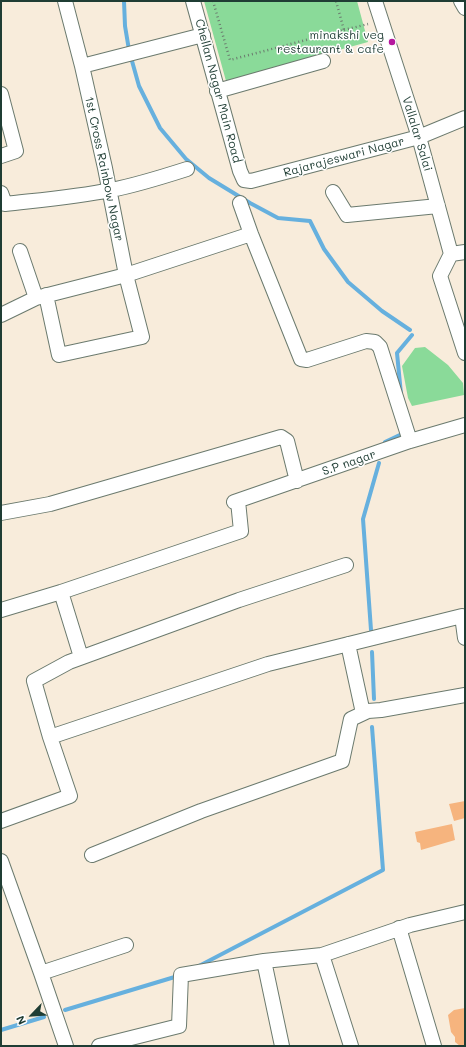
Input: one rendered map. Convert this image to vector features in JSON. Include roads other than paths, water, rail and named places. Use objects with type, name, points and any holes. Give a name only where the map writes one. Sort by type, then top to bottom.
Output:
[{"type":"street","name":"1st Cross Rainbow Nagar","points":[[41,296],[59,355],[142,337],[126,275],[82,66],[65,1]]},
{"type":"street","name":"Chellan Nagar Main Road","points":[[193,1],[217,91],[240,171],[244,180]]},
{"type":"street","name":"Vallalar Salai","points":[[375,1],[419,137],[438,206],[458,253]]},
{"type":"street","points":[[461,1],[465,8]]},
{"type":"street","points":[[82,66],[203,36]]},
{"type":"street","points":[[217,91],[323,61]]},
{"type":"street","points":[[1,94],[16,151],[1,156]]},
{"type":"street","name":"Rajarajeswari Nagar","points":[[244,180],[251,181],[419,137],[465,118]]},
{"type":"street","points":[[1,193],[5,204],[109,191],[153,180],[187,169]]},
{"type":"street","points":[[333,192],[347,215],[438,206]]},
{"type":"street","points":[[240,203],[251,234],[302,359],[307,360],[366,341],[375,342],[380,347],[410,442]]},
{"type":"street","points":[[1,315],[41,296],[126,275],[251,234]]},
{"type":"street","points":[[20,251],[41,296]]},
{"type":"street","points":[[458,253],[440,276],[458,313],[465,353]]},
{"type":"street","name":"S.P nagar","points":[[61,592],[241,531],[236,501],[465,425]]},
{"type":"street","points":[[1,514],[50,504],[281,437],[287,441],[297,481]]},
{"type":"street","points":[[1,820],[70,796],[50,737],[34,681],[68,662],[81,657],[239,600],[346,566]]},
{"type":"street","points":[[1,610],[61,592],[81,657]]},
{"type":"street","points":[[50,737],[268,664],[462,616],[465,638]]},
{"type":"street","points":[[348,644],[363,713]]},
{"type":"street","points":[[92,855],[201,811],[342,761],[351,720],[363,713],[465,696]]},
{"type":"street","points":[[1,861],[66,1046]]},
{"type":"street","points":[[99,1046],[152,1040],[179,1026],[180,975],[264,961],[322,955],[399,928],[465,912]]},
{"type":"street","points":[[399,928],[434,1046]]},
{"type":"street","points":[[41,973],[126,945]]},
{"type":"street","points":[[322,955],[351,1046]]},
{"type":"street","points":[[264,961],[282,1046]]},
{"type":"waterway","points":[[124,1],[125,26],[129,50]]},
{"type":"waterway","points":[[132,61],[139,86],[160,128],[186,159],[209,178],[278,218],[310,221],[324,249],[348,282],[382,311],[410,330]]},
{"type":"waterway","points":[[401,394],[397,353],[412,335]]},
{"type":"waterway","points":[[385,442],[404,433]]},
{"type":"waterway","points":[[371,630],[363,519],[379,463]]},
{"type":"waterway","points":[[372,652],[374,699]]},
{"type":"waterway","points":[[197,967],[383,870],[372,727]]},
{"type":"waterway","points":[[65,1010],[178,976]]},
{"type":"waterway","points":[[1,1030],[44,1017]]},
{"type":"place","name":"minakshi veg restaurant & cafe","points":[[392,42]]}]
